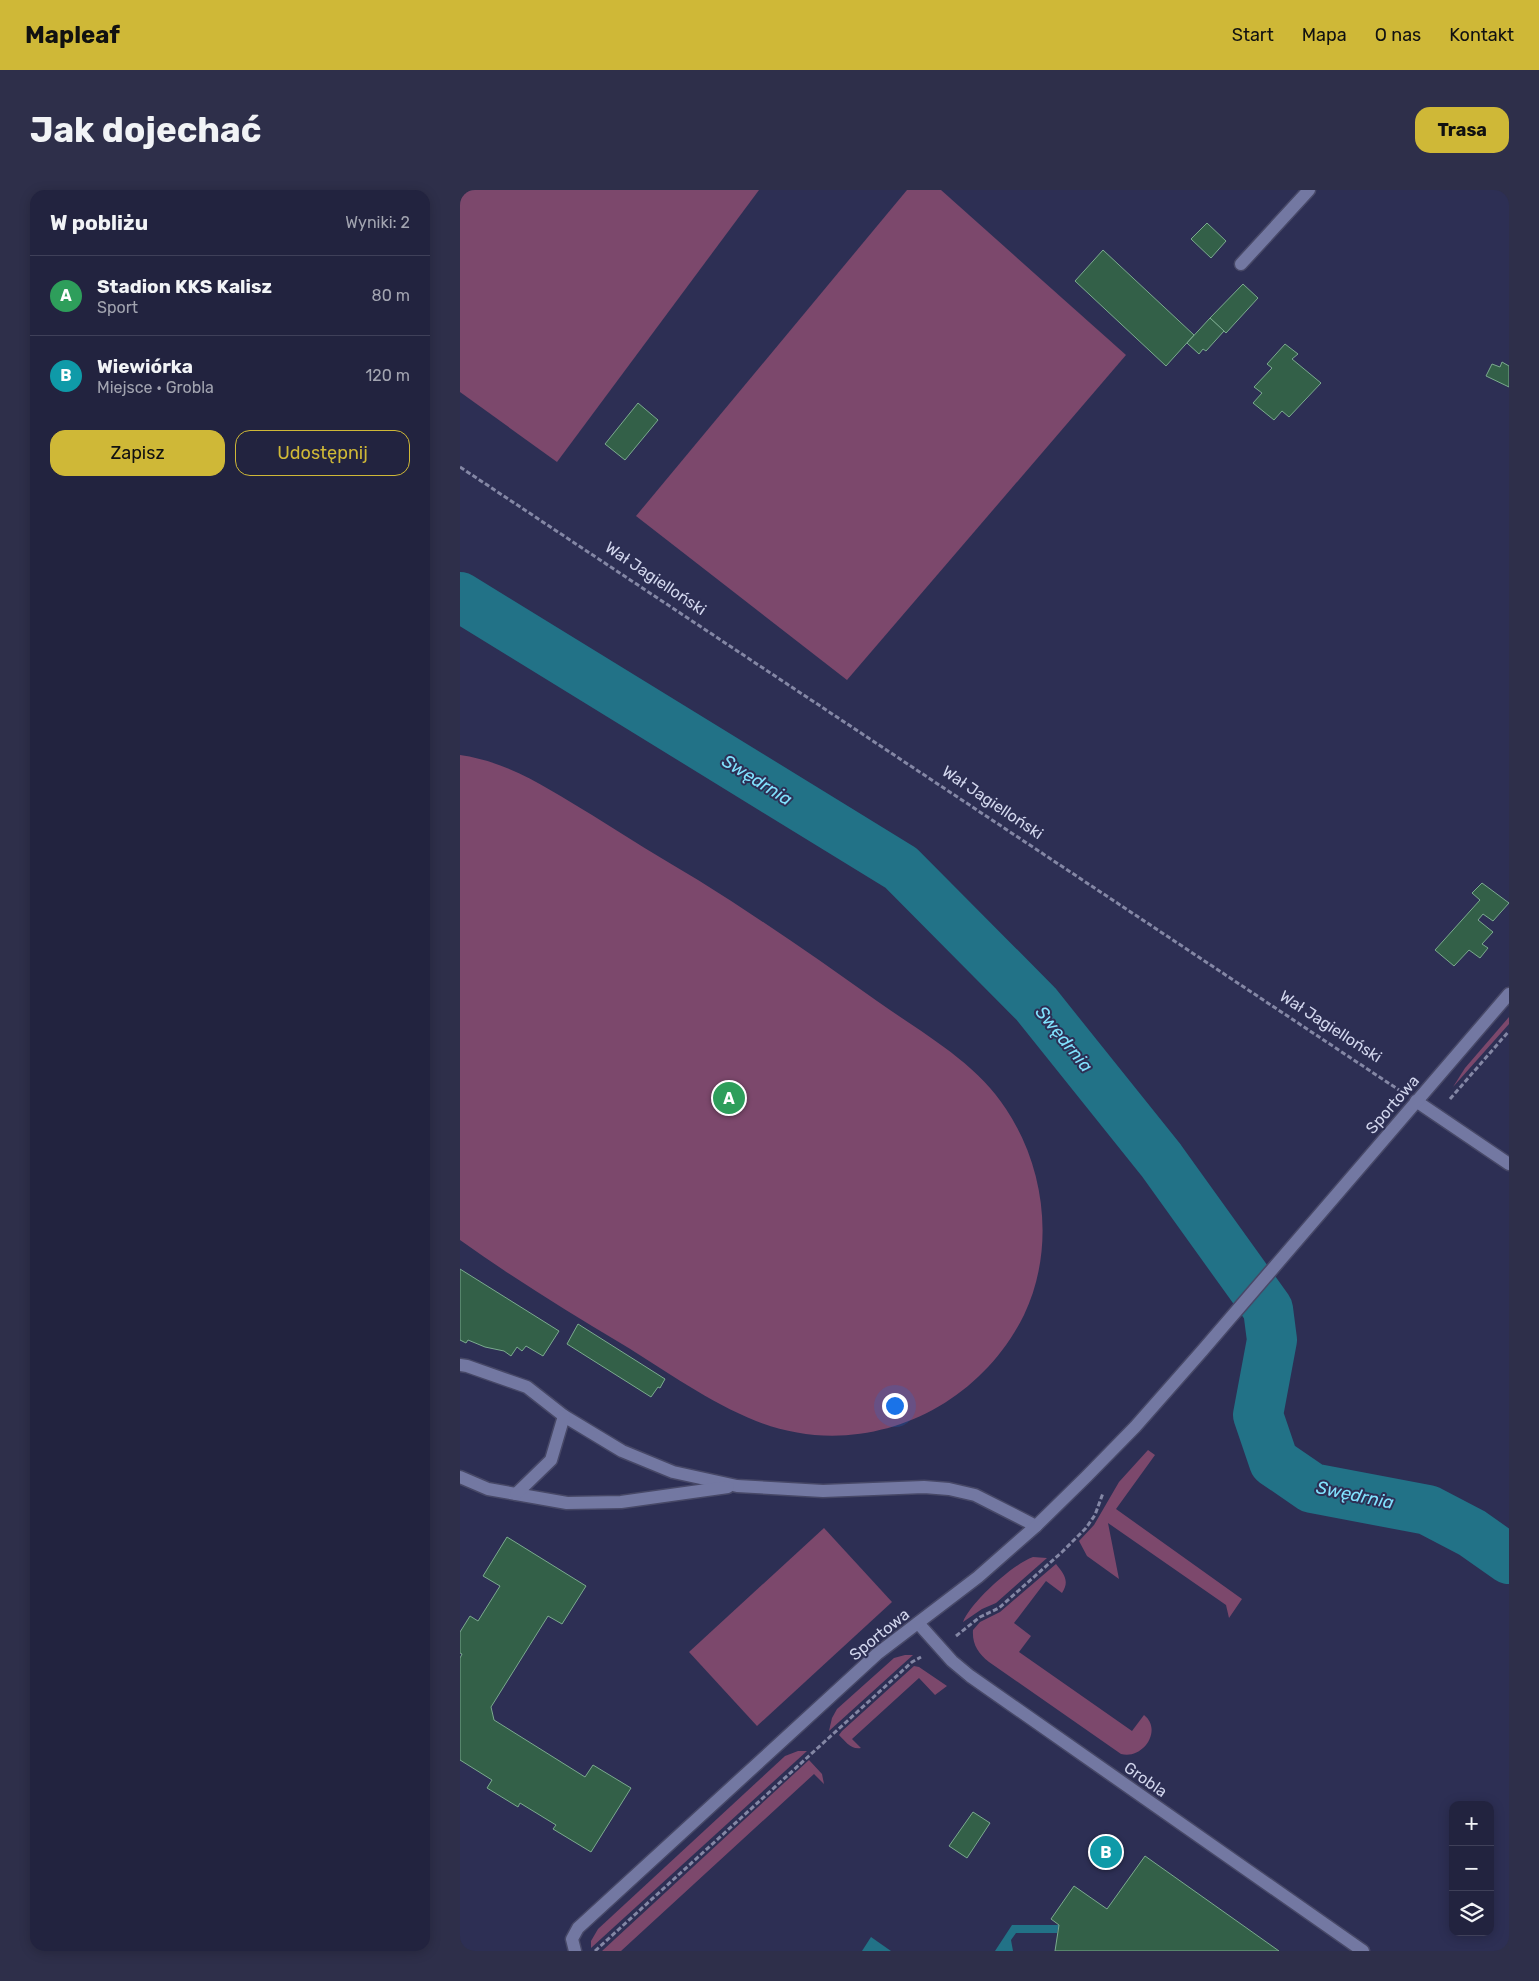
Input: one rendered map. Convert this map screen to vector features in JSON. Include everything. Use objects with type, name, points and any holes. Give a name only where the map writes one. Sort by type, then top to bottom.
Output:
[{"type":"street","points":[[1241,264],[1309,190]]},
{"type":"street","name":"Sportowa","points":[[574,1945],[578,1928],[794,1729],[877,1654],[978,1577],[1036,1526],[1112,1451],[1202,1351],[1509,994]]},
{"type":"street","points":[[1416,1101],[1509,1164]]},
{"type":"street","points":[[460,1365],[527,1387],[564,1416],[622,1451],[672,1472],[737,1486],[823,1491],[924,1487],[949,1488],[975,1495],[1036,1526]]},
{"type":"street","points":[[516,1494],[551,1460],[564,1416]]},
{"type":"street","points":[[460,1477],[488,1488],[566,1503],[621,1502],[737,1486]]},
{"type":"street","name":"Grobla","points":[[918,1624],[940,1649],[970,1676],[1363,1951]]},
{"type":"path","name":"Wał Jagielloński","points":[[460,467],[1416,1101]]},
{"type":"path","points":[[1435,1114],[1509,1031]]},
{"type":"path","points":[[594,1951],[912,1662],[940,1649],[980,1617],[999,1608],[1062,1552],[1086,1528],[1094,1515],[1103,1493]]},
{"type":"shaded area","points":[[460,190],[759,190],[557,462],[460,392]]},
{"type":"shaded area","points":[[907,190],[941,190],[1126,355],[847,680],[636,516]]},
{"type":"shaded area","points":[[460,755],[496,764],[529,778],[721,894],[947,1049],[980,1077],[994,1092],[1020,1132],[1030,1157],[1042,1210],[1042,1237],[1040,1264],[1034,1290],[1024,1315],[1003,1350],[976,1379],[945,1403],[910,1420],[873,1432],[834,1436],[795,1432],[756,1421],[721,1405],[540,1294],[460,1240]]},
{"type":"shaded area","points":[[1509,1017],[1509,1024],[1453,1087],[1465,1068]]},
{"type":"shaded area","points":[[1148,1450],[1155,1455],[1116,1509],[1242,1599],[1229,1618],[1226,1605],[1108,1523],[1119,1579],[1087,1556],[1079,1541],[1094,1525],[1119,1482]]},
{"type":"shaded area","points":[[824,1528],[892,1602],[757,1726],[689,1652]]},
{"type":"shaded area","points":[[1033,1557],[1047,1558],[996,1603],[982,1609],[963,1622],[974,1604],[983,1594],[1004,1575]]},
{"type":"shaded area","points":[[1056,1564],[1065,1578],[1066,1585],[1062,1593],[1046,1581],[1014,1623],[1031,1636],[1019,1652],[1132,1731],[1144,1715],[1152,1728],[1151,1736],[1137,1753],[1121,1754],[989,1662],[979,1652],[975,1644],[973,1630],[980,1622],[1000,1612]]},
{"type":"shaded area","points":[[913,1655],[829,1731],[832,1718],[837,1709],[894,1658]]},
{"type":"shaded area","points":[[914,1666],[919,1667],[947,1686],[935,1695],[919,1678],[852,1739],[861,1748],[854,1748],[848,1744],[839,1735],[842,1731]]},
{"type":"shaded area","points":[[798,1751],[807,1751],[591,1948],[591,1941],[598,1929],[785,1756]]},
{"type":"shaded area","points":[[809,1760],[822,1774],[824,1784],[814,1774],[621,1951],[602,1951]]},
{"type":"water","points":[[1012,1925],[1059,1925],[1057,1933],[1016,1933],[1011,1940],[1013,1951],[995,1951]]},
{"type":"water","points":[[871,1937],[891,1951],[862,1951]]},
{"type":"building","points":[[1207,223],[1226,241],[1211,258],[1191,239]]},
{"type":"building","points":[[1103,250],[1194,335],[1166,366],[1075,281]]},
{"type":"building","points":[[1243,284],[1258,298],[1226,333],[1210,318]]},
{"type":"building","points":[[1210,318],[1224,331],[1206,351],[1203,349],[1199,354],[1187,343]]},
{"type":"building","points":[[1285,344],[1298,354],[1292,359],[1321,383],[1289,417],[1282,411],[1274,420],[1253,403],[1262,393],[1254,387],[1272,368],[1267,364]]},
{"type":"building","points":[[1502,362],[1509,366],[1509,387],[1486,376],[1492,364],[1500,367]]},
{"type":"building","points":[[638,403],[658,420],[625,460],[605,444]]},
{"type":"building","points":[[1482,883],[1509,903],[1493,921],[1483,914],[1478,920],[1493,932],[1482,944],[1488,948],[1480,958],[1469,950],[1454,966],[1435,950],[1480,900],[1472,893]]},
{"type":"building","points":[[460,1269],[559,1331],[543,1356],[526,1346],[522,1351],[517,1347],[511,1356],[504,1351],[485,1347],[468,1340],[466,1343],[460,1340]]},
{"type":"building","points":[[578,1324],[665,1379],[660,1388],[658,1387],[651,1397],[567,1344]]},
{"type":"building","points":[[507,1537],[586,1586],[562,1624],[548,1616],[491,1707],[494,1720],[585,1777],[593,1765],[631,1788],[591,1852],[553,1829],[556,1825],[520,1803],[518,1807],[487,1788],[492,1780],[460,1760],[460,1658],[462,1654],[460,1653],[460,1632],[470,1616],[478,1621],[500,1586],[483,1576]]},
{"type":"building","points":[[973,1812],[990,1823],[967,1858],[949,1846]]},
{"type":"building","points":[[1145,1856],[1279,1951],[1055,1951],[1059,1925],[1051,1919],[1074,1886],[1107,1909]]},
{"type":"waterway","name":"Swędrnia","points":[[460,597],[901,868],[1036,1004],[1161,1160],[1268,1309],[1272,1340],[1258,1415],[1274,1462],[1312,1488],[1428,1510],[1472,1533],[1509,1559]]},
{"type":"place","name":"Stadion KKS Kalisz","points":[[729,1098]]},
{"type":"place","name":"Wiewiórka","points":[[1106,1852]]}]
